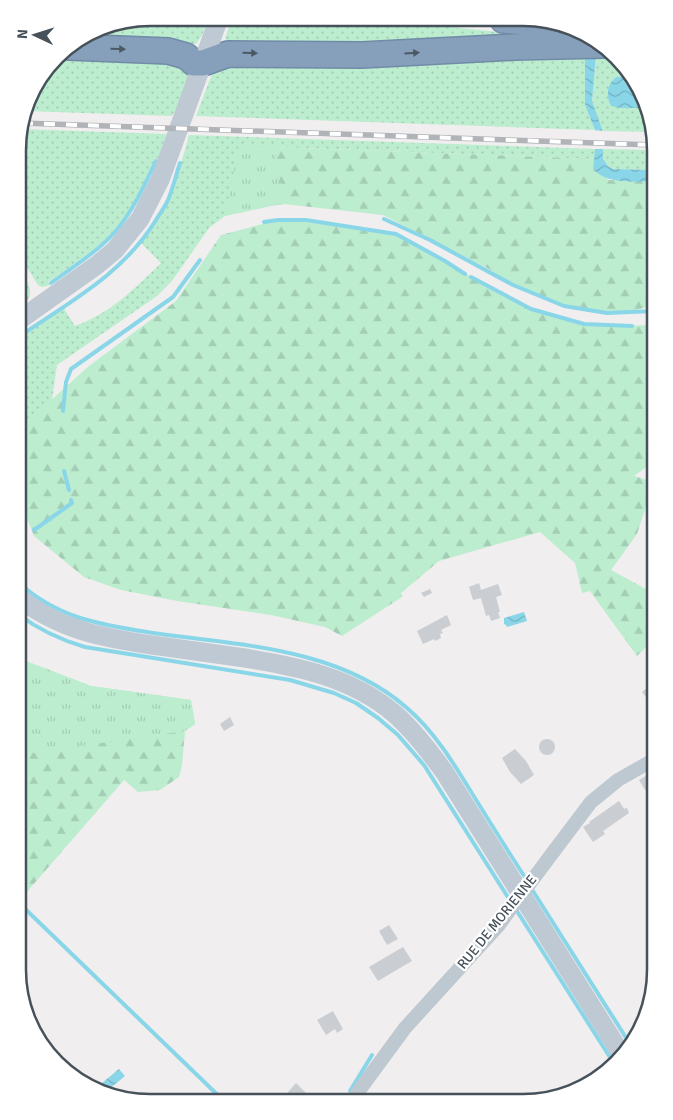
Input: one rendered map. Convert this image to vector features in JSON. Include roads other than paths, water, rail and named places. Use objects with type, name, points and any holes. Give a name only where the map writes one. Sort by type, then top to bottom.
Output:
[{"type":"highway","points":[[80,47],[168,51],[186,56],[194,63],[203,63],[228,54],[362,55],[588,45]]},
{"type":"main road","points":[[26,315],[97,265],[120,245],[140,219],[160,180],[217,27]]},
{"type":"main road","points":[[26,603],[40,614],[79,631],[130,642],[301,668],[350,685],[382,705],[409,728],[432,755],[476,821],[618,1048]]},
{"type":"street","name":"RUE DE MORIENNE","points":[[357,1094],[405,1028],[498,926],[591,802],[618,780],[646,763]]},
{"type":"water","points":[[596,55],[592,101],[602,129],[603,159],[613,169],[647,170],[647,182],[614,180],[606,178],[593,169],[595,130],[585,105],[585,58]]},
{"type":"water","points":[[616,77],[622,77],[630,88],[639,108],[611,106],[608,90]]},
{"type":"water","points":[[524,612],[527,621],[507,627],[504,624],[504,618]]},
{"type":"water","points":[[119,1069],[125,1076],[111,1087],[102,1083]]},
{"type":"waterway","points":[[51,283],[93,253],[115,232],[133,207],[156,161]]},
{"type":"waterway","points":[[26,332],[80,296],[114,270],[129,255],[156,220],[168,200],[180,163]]},
{"type":"waterway","points":[[384,219],[430,240],[513,285],[564,306],[607,313],[647,311]]},
{"type":"waterway","points":[[264,222],[306,220],[396,234],[465,274]]},
{"type":"waterway","points":[[63,411],[66,382],[71,369],[173,297],[200,260]]},
{"type":"waterway","points":[[471,277],[531,309],[584,324],[632,326]]},
{"type":"waterway","points":[[64,471],[69,490]]},
{"type":"waterway","points":[[34,530],[72,503],[71,500]]},
{"type":"waterway","points":[[26,588],[65,612],[98,623],[153,633],[287,652],[351,673],[380,688],[417,717],[435,738],[459,772],[528,882]]},
{"type":"waterway","points":[[26,620],[50,634],[85,647],[290,680],[334,693],[356,703],[398,735],[424,765],[511,902]]},
{"type":"waterway","points":[[531,888],[626,1038]]},
{"type":"waterway","points":[[515,908],[610,1057]]},
{"type":"waterway","points":[[26,910],[217,1094]]},
{"type":"waterway","points":[[350,1091],[372,1055]]},
{"type":"railway","points":[[29,123],[647,145]]}]
